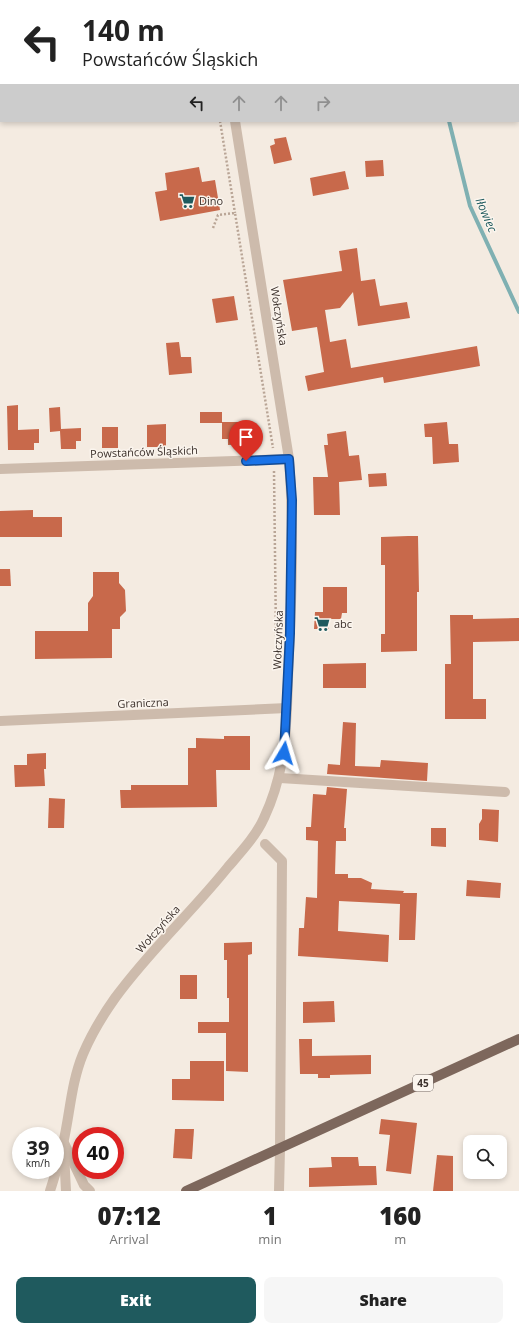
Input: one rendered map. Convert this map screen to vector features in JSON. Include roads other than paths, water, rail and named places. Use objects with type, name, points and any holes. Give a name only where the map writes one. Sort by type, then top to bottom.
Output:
[{"type":"main road","name":"45","points":[[186,1191],[519,1038]]},
{"type":"street","name":"Wołczyńska","points":[[66,1191],[64,1143],[73,1086],[83,1054],[98,1025],[114,999],[132,976],[213,886],[252,837],[263,821],[280,778],[286,738],[290,633],[292,500],[289,459],[236,122]]},
{"type":"street","name":"Powstańców Śląskich","points":[[0,469],[289,459]]},
{"type":"street","name":"Graniczna","points":[[0,721],[287,708]]},
{"type":"street","points":[[280,778],[505,792]]},
{"type":"street","points":[[266,844],[282,862],[279,1191]]},
{"type":"street","points":[[64,1143],[84,1185],[90,1191]]},
{"type":"street","name":"Wołczyńska","points":[[50,1191],[54,1179]]},
{"type":"waterway","name":"Iłowiec","points":[[449,122],[470,206],[519,312]]},
{"type":"place","name":"Dino","points":[[187,201]]},
{"type":"place","name":"abc","points":[[322,624]]}]
